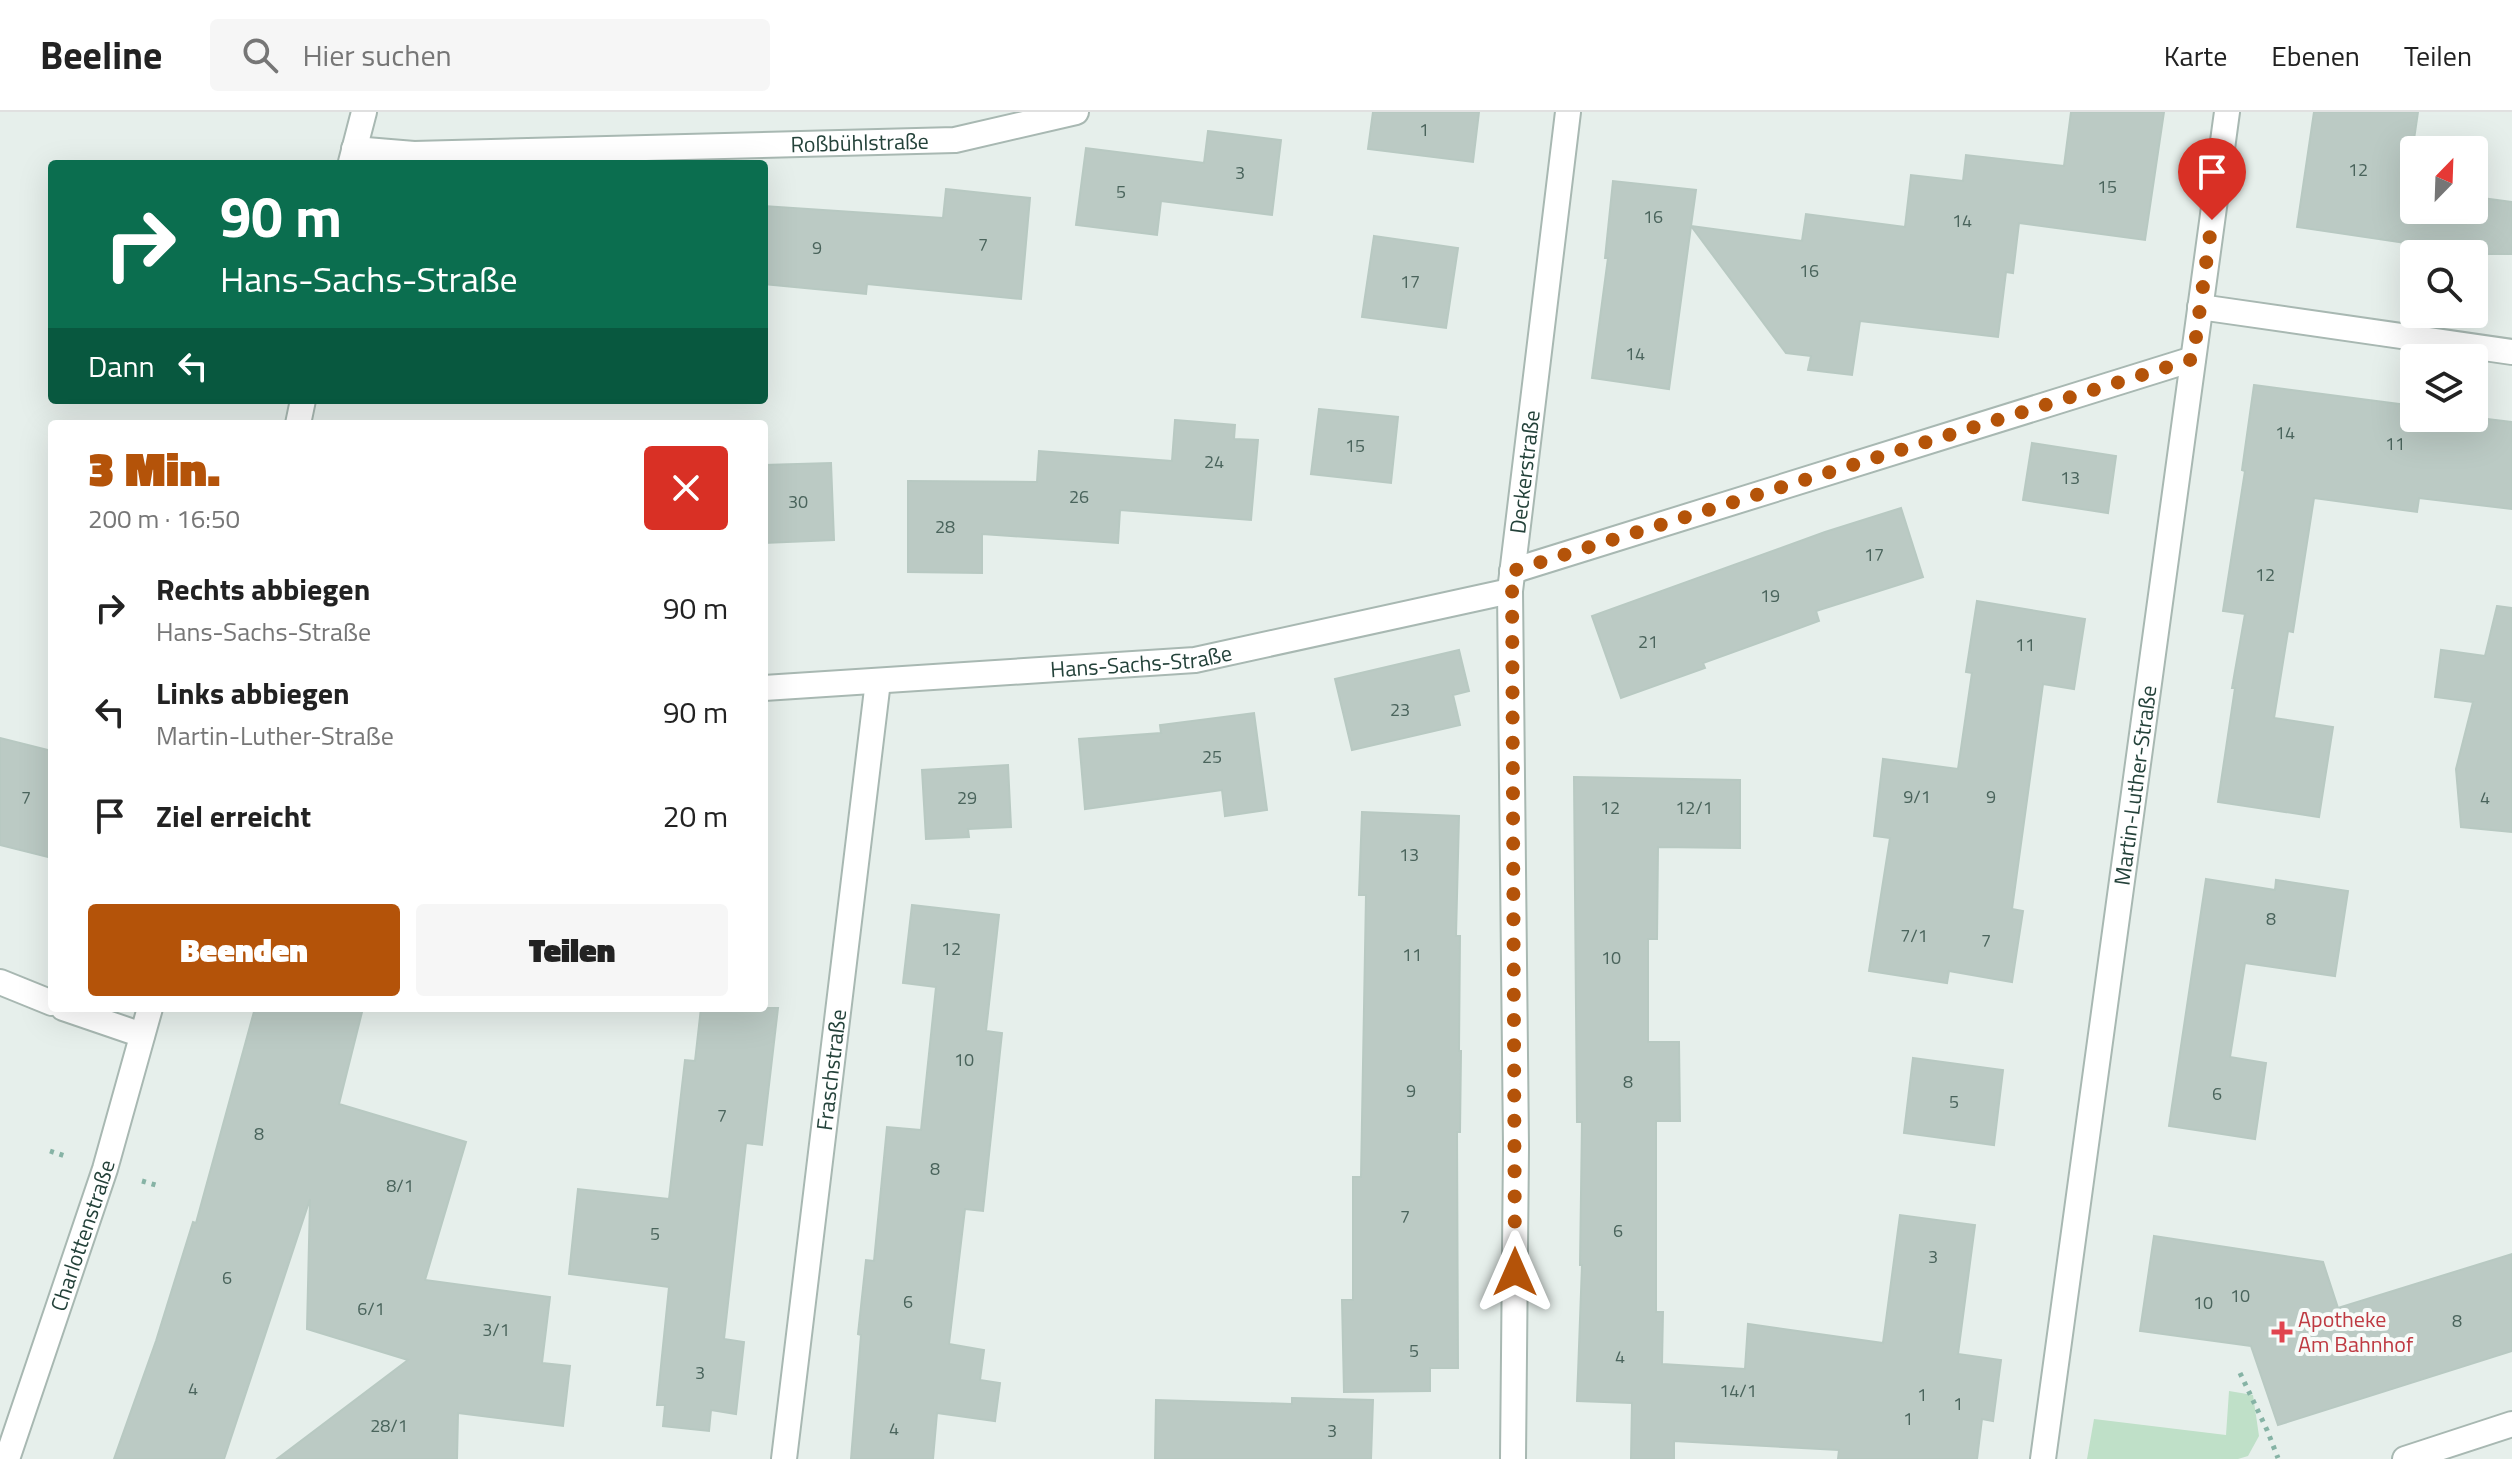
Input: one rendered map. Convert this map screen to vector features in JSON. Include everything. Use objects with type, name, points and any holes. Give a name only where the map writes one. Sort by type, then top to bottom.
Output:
[{"type":"street","points":[[352,156],[364,112]]},
{"type":"street","name":"Roßbühlstraße","points":[[352,156],[955,140],[1076,112]]},
{"type":"street","name":"Deckerstraße","points":[[1513,1459],[1516,1147],[1511,581],[1568,112]]},
{"type":"street","name":"Martin-Luther-Straße","points":[[2043,1459],[2227,112]]},
{"type":"street","points":[[2200,307],[2512,352]]},
{"type":"street","name":"Hans-Sachs-Straße","points":[[768,688],[1195,660],[1511,581],[2193,359]]},
{"type":"street","name":"Fraschstraße","points":[[784,1459],[878,681]]},
{"type":"street","points":[[0,982],[48,1001]]},
{"type":"street","points":[[75,1012],[142,1035]]},
{"type":"street","name":"Charlottenstraße","points":[[7,1459],[105,1169],[149,1012]]},
{"type":"street","points":[[2405,1459],[2512,1424]]},
{"type":"path","points":[[2240,1373],[2278,1458]]},
{"type":"green space","points":[[2229,1391],[2253,1395],[2259,1436],[2248,1456],[2238,1459],[2087,1459],[2094,1419],[2226,1435]]},
{"type":"building","points":[[1373,112],[1479,112],[1473,162],[1368,149]]},
{"type":"building","points":[[2071,112],[2164,112],[2145,240],[2019,223],[2013,273],[2006,272],[1998,337],[1860,321],[1852,375],[1808,370],[1811,356],[1786,353],[1691,226],[1802,241],[1806,214],[1905,227],[1911,175],[1963,181],[1966,155],[2064,166]]},
{"type":"building","points":[[2314,112],[2418,112],[2414,136],[2400,136],[2400,224],[2488,224],[2488,199],[2512,202],[2512,254],[2488,254],[2488,240],[2400,242],[2297,227]]},
{"type":"building","points":[[1208,131],[1281,140],[1272,215],[1161,201],[1157,235],[1076,225],[1086,148],[1204,163]]},
{"type":"building","points":[[1613,181],[1696,190],[1669,389],[1592,378],[1608,258],[1605,258]]},
{"type":"building","points":[[946,189],[1030,198],[1021,299],[867,284],[866,294],[768,284],[768,206],[943,218]]},
{"type":"building","points":[[1374,236],[1458,248],[1446,328],[1362,317]]},
{"type":"building","points":[[2254,385],[2400,404],[2400,432],[2488,432],[2488,419],[2512,422],[2512,509],[2419,498],[2417,512],[2314,498],[2293,632],[2288,631],[2274,718],[2333,727],[2319,817],[2218,802],[2245,614],[2223,611],[2245,471],[2242,470]]},
{"type":"building","points":[[1319,409],[1398,417],[1391,483],[1311,474]]},
{"type":"building","points":[[1175,420],[1235,425],[1234,439],[1258,440],[1251,520],[1120,510],[1118,543],[982,534],[982,573],[908,572],[908,481],[1037,482],[1039,451],[1172,461]]},
{"type":"building","points":[[2032,443],[2116,456],[2108,513],[2023,500]]},
{"type":"building","points":[[831,463],[834,540],[768,543],[768,465]]},
{"type":"building","points":[[1901,508],[1923,577],[1816,611],[1819,621],[1703,663],[1705,668],[1621,698],[1592,616],[1825,532]]},
{"type":"building","points":[[1977,601],[2085,619],[2074,689],[2043,684],[2012,909],[2023,911],[2012,982],[1949,971],[1947,983],[1869,971],[1890,838],[1874,836],[1883,759],[1958,769],[1972,673],[1966,672]]},
{"type":"building","points":[[2497,606],[2512,608],[2512,832],[2461,827],[2456,769],[2473,702],[2435,697],[2441,650],[2485,656]]},
{"type":"building","points":[[1459,650],[1469,691],[1453,695],[1460,725],[1352,750],[1335,679]]},
{"type":"building","points":[[1254,713],[1267,810],[1225,816],[1222,790],[1085,809],[1079,739],[1161,733],[1160,725]]},
{"type":"building","points":[[0,738],[48,750],[48,857],[0,845]]},
{"type":"building","points":[[1008,765],[1011,827],[968,829],[969,837],[926,839],[922,770]]},
{"type":"building","points":[[1574,777],[1740,780],[1740,848],[1658,847],[1657,939],[1648,939],[1648,1042],[1679,1042],[1680,1121],[1656,1121],[1656,1312],[1663,1312],[1662,1364],[1745,1369],[1748,1324],[1883,1343],[1900,1215],[1975,1225],[1958,1354],[2001,1360],[1993,1421],[1982,1419],[1977,1459],[1838,1459],[1839,1450],[1674,1441],[1674,1459],[1631,1459],[1632,1403],[1577,1401],[1582,1265],[1582,1122],[1577,1122]]},
{"type":"building","points":[[1362,812],[1459,816],[1456,936],[1460,936],[1461,1051],[1460,1132],[1457,1132],[1458,1368],[1430,1368],[1430,1391],[1344,1392],[1342,1300],[1353,1300],[1353,1177],[1361,1177],[1366,895],[1359,895]]},
{"type":"building","points":[[2206,879],[2275,890],[2276,880],[2348,891],[2335,976],[2245,963],[2230,1057],[2266,1063],[2255,1139],[2169,1126]]},
{"type":"building","points":[[912,905],[999,915],[986,1031],[1002,1033],[983,1211],[965,1209],[949,1344],[984,1350],[980,1380],[1000,1383],[995,1421],[937,1413],[933,1459],[851,1459],[861,1335],[858,1334],[866,1260],[874,1261],[887,1127],[921,1130],[936,987],[903,983]]},
{"type":"building","points":[[768,1008],[778,1008],[762,1145],[746,1143],[724,1339],[744,1342],[736,1414],[711,1410],[709,1431],[663,1426],[665,1405],[657,1405],[669,1287],[569,1274],[578,1189],[669,1199],[685,1060],[695,1061],[701,1012],[768,1012]]},
{"type":"building","points":[[254,1012],[362,1012],[339,1104],[466,1142],[425,1280],[550,1297],[542,1363],[570,1366],[563,1426],[458,1413],[457,1459],[277,1459],[408,1360],[307,1329],[310,1199],[224,1459],[114,1459],[156,1341],[193,1222],[196,1223]]},
{"type":"building","points":[[1913,1058],[2003,1070],[1994,1145],[1904,1133]]},
{"type":"building","points":[[2154,1236],[2323,1262],[2338,1308],[2512,1254],[2512,1351],[2278,1425],[2251,1346],[2140,1331]]},
{"type":"building","points":[[1292,1398],[1373,1400],[1371,1459],[1155,1459],[1156,1400],[1292,1404]]},
{"type":"place","name":"Apotheke Am Bahnhof","points":[[2282,1332]]},
{"type":"route","points":[[1515,1272],[1512,571],[2193,359],[2212,220]]}]
